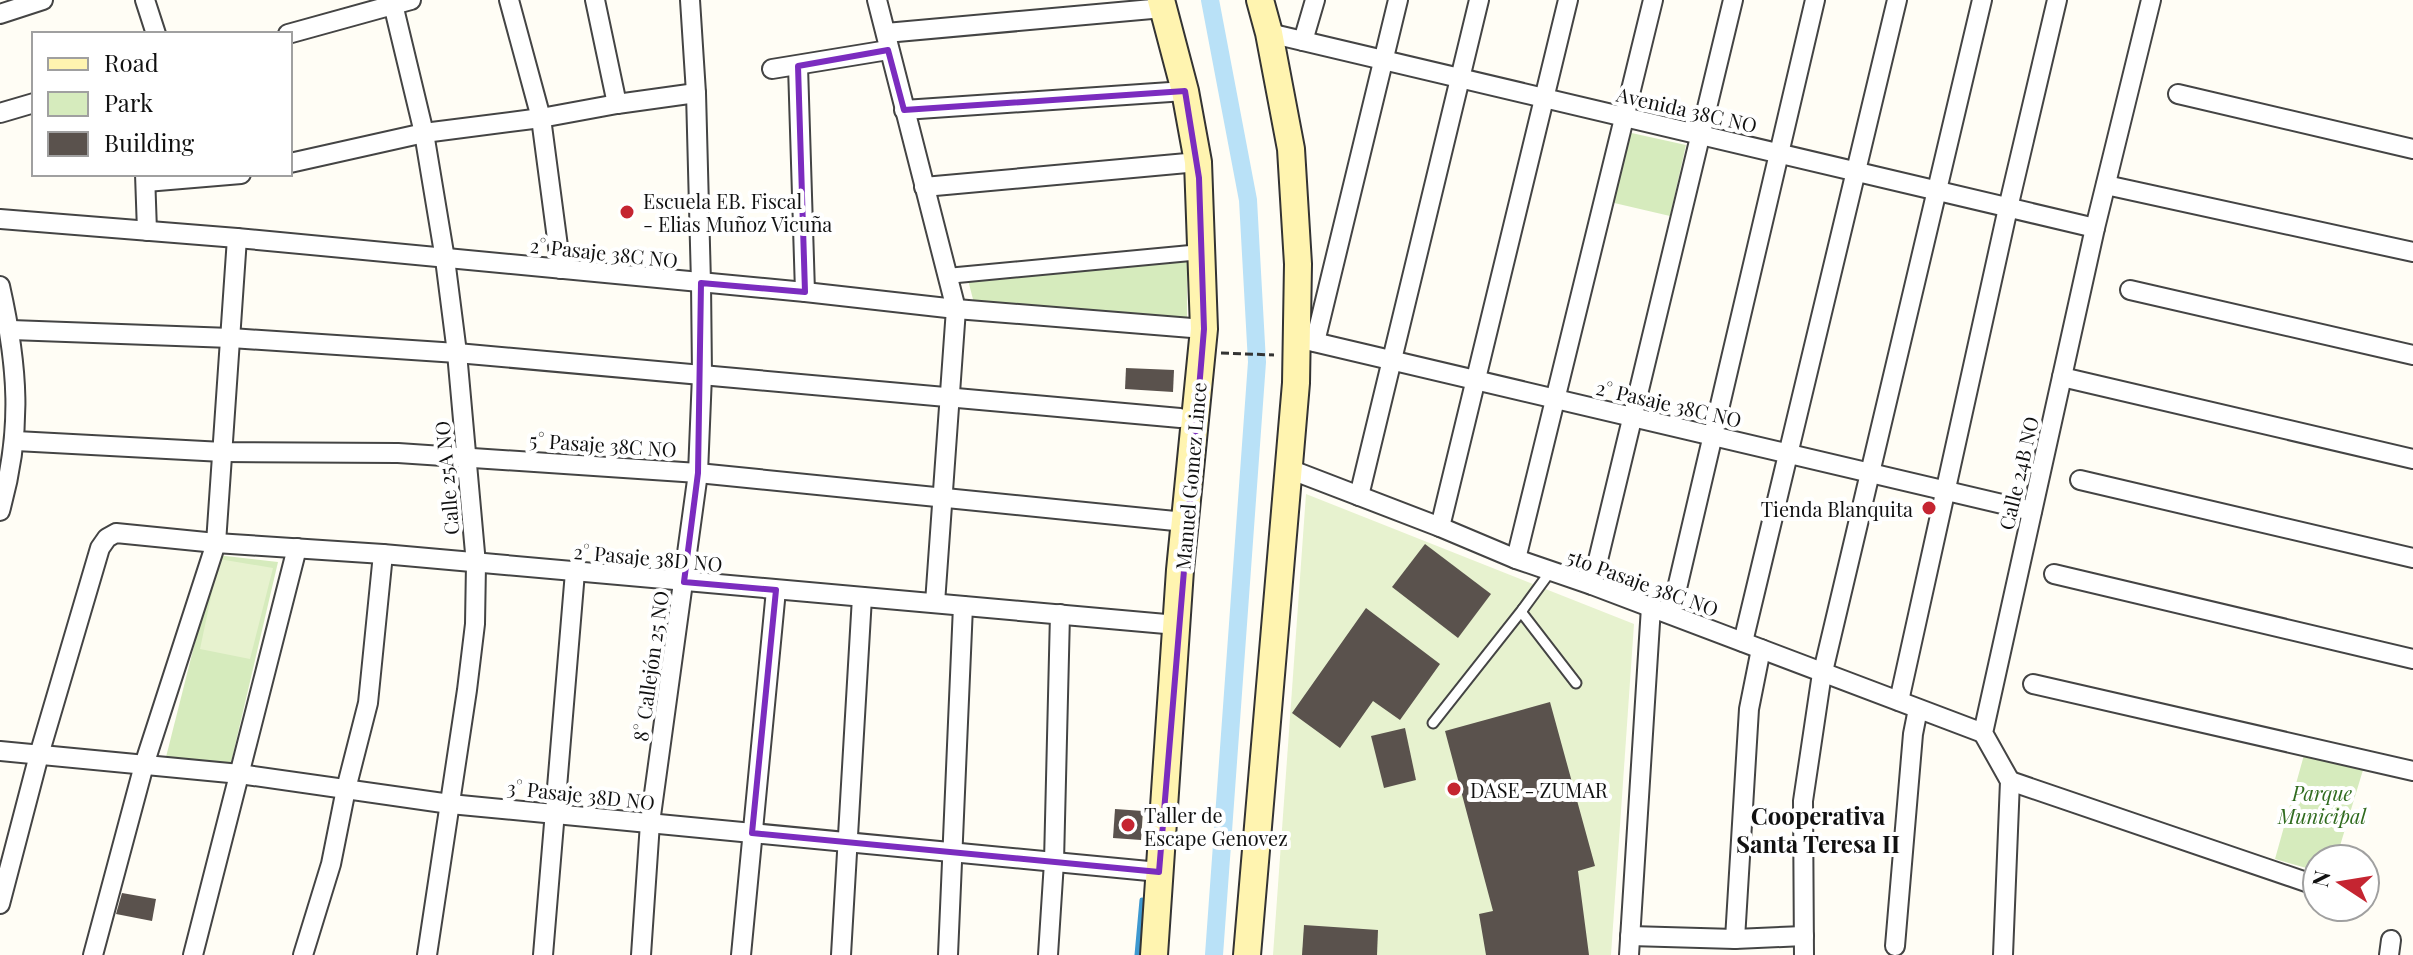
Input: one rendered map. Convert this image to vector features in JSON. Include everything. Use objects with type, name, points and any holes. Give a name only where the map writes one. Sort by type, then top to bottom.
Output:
[{"type":"main road","points":[[1247,955],[1299,345],[1291,149],[1260,0]]},
{"type":"main road","name":"Manuel Gomez Lince","points":[[1154,955],[1185,522],[1207,341],[1198,162],[1185,91],[1162,4]]},
{"type":"street","points":[[0,14],[43,0]]},
{"type":"street","points":[[145,0],[155,32]]},
{"type":"street","points":[[509,0],[541,118],[561,269]]},
{"type":"street","points":[[595,0],[617,104]]},
{"type":"street","name":"8° Callejón 25 NO","points":[[641,955],[650,823],[698,473],[702,375],[701,283],[690,0]]},
{"type":"street","points":[[877,0],[956,309],[935,603]]},
{"type":"street","points":[[1303,41],[1315,0]]},
{"type":"street","points":[[1299,345],[1398,0]]},
{"type":"street","points":[[1359,496],[1479,0]]},
{"type":"street","points":[[1440,527],[1568,0]]},
{"type":"street","points":[[1516,559],[1653,0]]},
{"type":"street","points":[[1592,585],[1733,0]]},
{"type":"street","points":[[1671,614],[1815,0]]},
{"type":"street","points":[[1743,642],[1897,0]]},
{"type":"street","points":[[1651,607],[1630,946],[1735,939],[1804,946],[1803,801],[1824,673],[1982,0]]},
{"type":"street","points":[[1899,701],[2057,0]]},
{"type":"street","name":"Calle 24B NO","points":[[1983,733],[2095,228],[2151,0]]},
{"type":"street","points":[[292,33],[399,2]]},
{"type":"street","name":"Calle 25A NO","points":[[399,2],[445,259],[457,353],[476,564],[475,624],[427,955]]},
{"type":"street","points":[[772,69],[798,66],[887,42],[1162,4]]},
{"type":"street","name":"Avenida 38C NO","points":[[1269,33],[2095,228]]},
{"type":"street","points":[[798,66],[805,292]]},
{"type":"street","points":[[904,110],[1185,91]]},
{"type":"street","points":[[292,163],[424,133],[696,93]]},
{"type":"street","points":[[2178,94],[2413,149]]},
{"type":"street","points":[[0,113],[32,104]]},
{"type":"street","points":[[924,187],[1198,162]]},
{"type":"street","points":[[147,231],[145,178],[193,176]]},
{"type":"street","points":[[2106,185],[2413,252]]},
{"type":"street","name":"2° Pasaje 38C NO","points":[[0,219],[237,238],[805,292],[1207,341]]},
{"type":"street","points":[[93,955],[144,765],[216,543],[237,238]]},
{"type":"street","points":[[947,276],[1201,252]]},
{"type":"street","points":[[2130,290],[2413,355]]},
{"type":"street","points":[[0,511],[16,441],[7,381],[11,330],[1,295]]},
{"type":"street","points":[[11,330],[231,338],[457,353],[1180,418]]},
{"type":"street","name":"2° Pasaje 38C NO","points":[[1299,345],[1392,360],[2032,511]]},
{"type":"street","points":[[2062,377],[2413,459]]},
{"type":"street","name":"5° Pasaje 38C NO","points":[[16,441],[223,452],[398,453],[698,473],[1185,522]]},
{"type":"street","name":"5to Pasaje 38C NO","points":[[1289,469],[1550,572],[1671,614],[1983,733]]},
{"type":"street","points":[[2080,480],[2413,558]]},
{"type":"street","name":"2° Pasaje 38D NO","points":[[39,755],[100,548],[107,538],[116,533],[1177,625]]},
{"type":"street","points":[[193,955],[297,548]]},
{"type":"street","points":[[303,955],[331,864],[368,703],[383,554]]},
{"type":"street","points":[[543,955],[575,572]]},
{"type":"street","points":[[2054,574],[2413,659]]},
{"type":"street","points":[[741,955],[776,590]]},
{"type":"street","points":[[841,955],[862,597]]},
{"type":"street","points":[[948,955],[963,606]]},
{"type":"street","points":[[1048,955],[1054,862],[1060,614]]},
{"type":"street","points":[[1735,939],[1749,709],[1761,649]]},
{"type":"street","points":[[2033,684],[2413,771]]},
{"type":"street","points":[[1895,946],[1913,734],[1918,709]]},
{"type":"street","points":[[1983,733],[2010,781],[2003,955]]},
{"type":"street","name":"3° Pasaje 38D NO","points":[[0,751],[240,774],[450,804],[1159,872]]},
{"type":"street","points":[[0,904],[39,755]]},
{"type":"street","points":[[2010,781],[2301,880]]},
{"type":"lane","points":[[1433,723],[1550,572]]},
{"type":"lane","points":[[1523,609],[1526,622],[1576,683]]},
{"type":"path","points":[[1207,341],[1299,345]]},
{"type":"highlighted area","points":[[888,50],[904,110],[1185,91],[1199,178],[1204,329],[1159,872],[752,833],[776,590],[684,582],[698,473],[701,283],[805,292],[798,66]]},
{"type":"green space","points":[[1627,132],[1686,145],[1670,216],[1610,202]]},
{"type":"green space","points":[[1187,259],[1187,321],[975,307],[968,280]]},
{"type":"green space","name":"DASE - ZUMAR","points":[[1306,494],[1634,624],[1611,955],[1273,955]]},
{"type":"green space","points":[[217,555],[278,562],[230,767],[165,761]]},
{"type":"green space","points":[[219,559],[273,568],[250,659],[200,649]]},
{"type":"green space","name":"Parque Municipal","points":[[2304,755],[2363,770],[2341,843],[2301,843],[2301,866],[2275,859]]},
{"type":"building","points":[[1126,368],[1174,370],[1173,392],[1125,389]]},
{"type":"building","points":[[1425,544],[1491,594],[1458,638],[1392,587]]},
{"type":"building","points":[[1366,608],[1440,664],[1400,720],[1373,701],[1340,748],[1292,713]]},
{"type":"building","points":[[1550,702],[1595,866],[1578,871],[1589,955],[1486,955],[1479,914],[1493,911],[1445,731]]},
{"type":"building","points":[[1405,728],[1416,780],[1384,788],[1371,736]]},
{"type":"building","name":"Taller de Escape Genovez","points":[[1115,809],[1143,811],[1141,840],[1113,838]]},
{"type":"building","points":[[122,893],[156,899],[152,921],[116,914]]},
{"type":"building","points":[[1304,925],[1378,930],[1377,955],[1302,955]]},
{"type":"waterway","points":[[1210,0],[1248,200],[1257,362],[1214,955]]},
{"type":"waterway","points":[[1137,955],[1142,900]]},
{"type":"place","name":"Escuela EB. Fiscal - Elias Muñoz Vicuña","points":[[627,212]]},
{"type":"place","name":"Tienda Blanquita","points":[[1929,508]]},
{"type":"place","name":"DASE - ZUMAR","points":[[1454,789]]},
{"type":"place","name":"Taller de Escape Genovez","points":[[1128,825]]},
{"type":"district","name":"Cooperativa Santa Teresa II","points":[[1818,829]]}]
